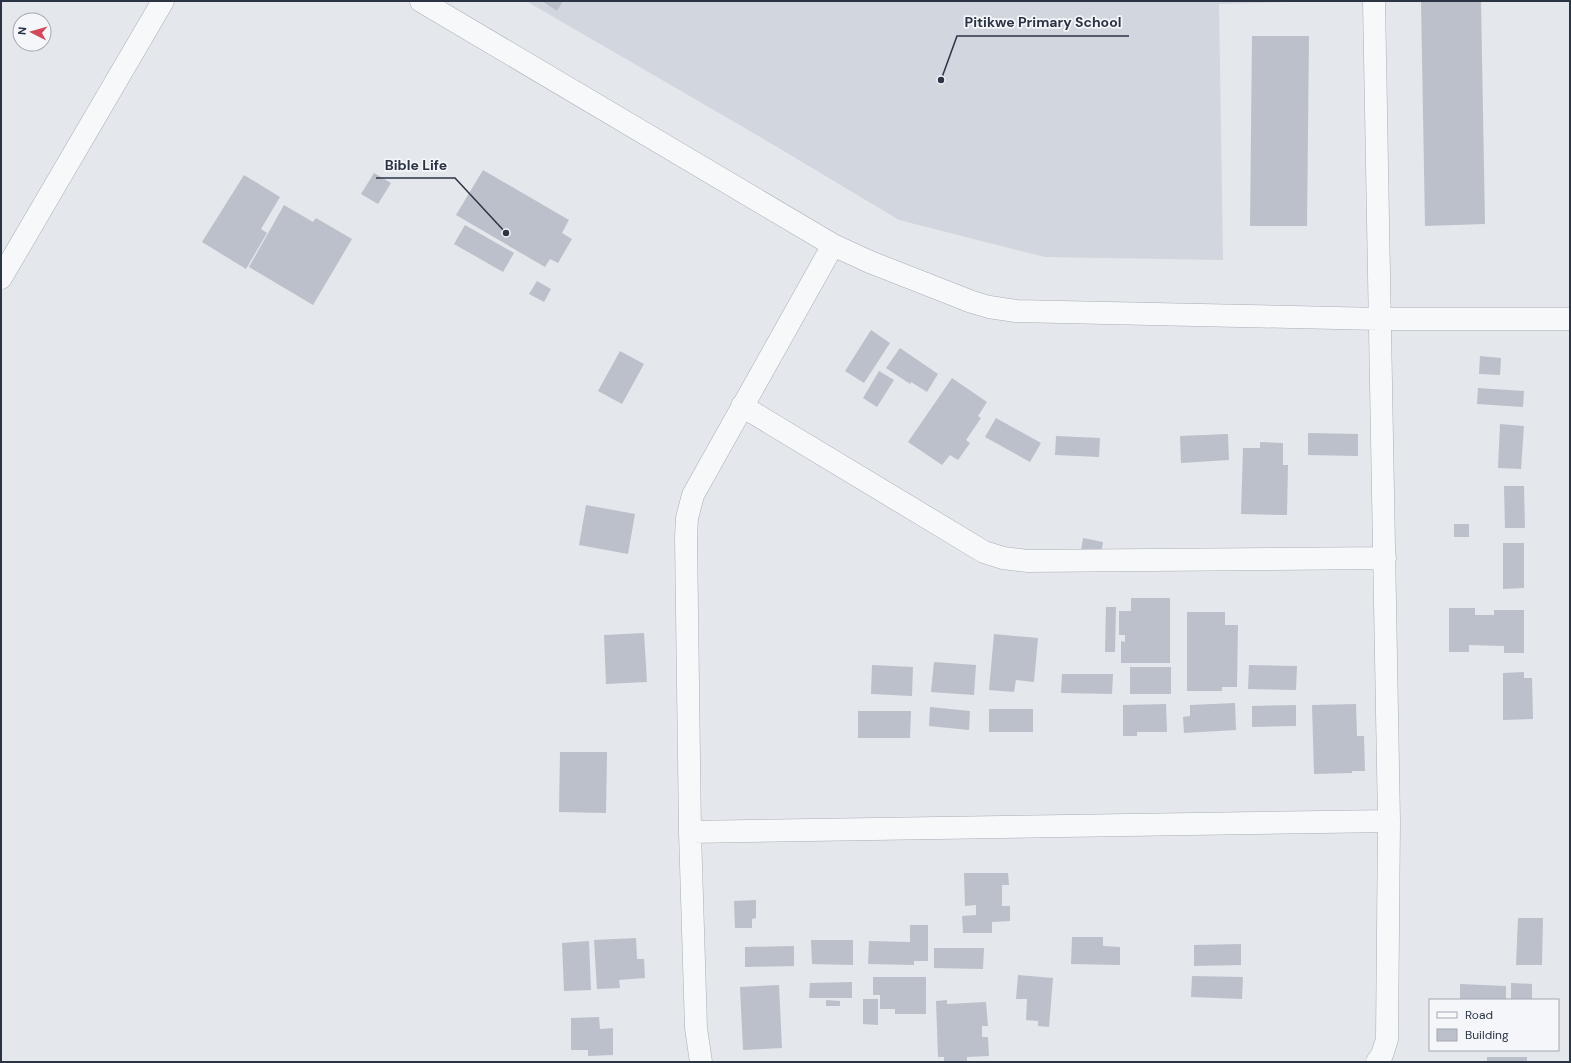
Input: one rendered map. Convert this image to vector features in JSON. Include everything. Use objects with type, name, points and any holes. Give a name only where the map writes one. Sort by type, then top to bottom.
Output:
[{"type":"street","points":[[1,278],[163,1]]},
{"type":"street","points":[[421,1],[833,245],[870,262],[972,302],[989,307],[1016,311],[1380,319],[1570,319]]},
{"type":"street","points":[[1374,1],[1389,821],[1387,1039],[1382,1055],[1377,1062]]},
{"type":"street","points":[[701,1062],[696,1028],[690,832],[687,518],[692,496],[833,245]]},
{"type":"street","points":[[742,406],[984,552],[1003,558],[1028,561],[1385,558]]},
{"type":"street","points":[[690,832],[1389,821]]},
{"type":"shaded area","points":[[526,1],[1329,1],[1219,4],[1223,260],[1045,257],[899,220],[762,138]]},
{"type":"building","points":[[542,1],[563,1],[557,11]]},
{"type":"building","points":[[1421,1],[1481,1],[1485,224],[1425,226]]},
{"type":"building","points":[[1252,36],[1309,36],[1307,226],[1250,226]]},
{"type":"building","points":[[483,170],[569,220],[562,233],[572,239],[558,263],[550,259],[545,267],[456,215]]},
{"type":"building","points":[[374,173],[391,183],[378,204],[361,194]]},
{"type":"building","points":[[244,175],[280,197],[261,229],[267,233],[246,269],[202,242]]},
{"type":"building","points":[[284,205],[313,222],[316,218],[352,239],[313,305],[249,267]]},
{"type":"building","points":[[465,225],[514,253],[503,272],[454,244]]},
{"type":"building","points":[[537,281],[551,289],[544,302],[529,294]]},
{"type":"building","points":[[871,330],[890,343],[864,383],[845,371]]},
{"type":"building","points":[[900,348],[938,374],[927,392],[911,382],[910,384],[886,368]]},
{"type":"building","points":[[620,351],[644,364],[622,404],[598,391]]},
{"type":"building","points":[[1480,356],[1501,358],[1500,375],[1479,374]]},
{"type":"building","points":[[879,371],[894,380],[877,407],[863,398]]},
{"type":"building","points":[[952,378],[987,402],[978,416],[981,418],[966,440],[970,443],[958,460],[950,455],[942,465],[908,442]]},
{"type":"building","points":[[1478,388],[1524,391],[1523,407],[1477,404]]},
{"type":"building","points":[[996,418],[1041,443],[1030,462],[985,437]]},
{"type":"building","points":[[1500,424],[1524,426],[1521,469],[1498,468]]},
{"type":"building","points":[[1308,433],[1358,434],[1358,456],[1308,455]]},
{"type":"building","points":[[1228,434],[1229,460],[1181,463],[1180,436]]},
{"type":"building","points":[[1056,436],[1100,438],[1099,457],[1055,455]]},
{"type":"building","points":[[1260,442],[1283,443],[1283,465],[1288,465],[1287,515],[1241,514],[1243,448],[1260,448]]},
{"type":"building","points":[[1504,486],[1524,486],[1525,528],[1505,528]]},
{"type":"building","points":[[586,505],[635,514],[628,554],[579,545]]},
{"type":"building","points":[[1454,524],[1469,524],[1469,537],[1454,537]]},
{"type":"building","points":[[1083,538],[1103,542],[1101,555],[1081,551]]},
{"type":"building","points":[[1503,543],[1524,543],[1524,588],[1503,589]]},
{"type":"building","points":[[1131,598],[1170,598],[1170,663],[1121,663],[1121,641],[1125,642],[1125,635],[1119,635],[1119,611],[1131,611]]},
{"type":"building","points":[[1106,607],[1116,607],[1115,652],[1105,652]]},
{"type":"building","points":[[1449,608],[1475,608],[1475,615],[1494,615],[1494,610],[1524,610],[1524,653],[1504,653],[1504,646],[1469,645],[1469,652],[1449,652]]},
{"type":"building","points":[[1187,612],[1225,612],[1225,625],[1238,625],[1237,687],[1222,687],[1222,691],[1187,691]]},
{"type":"building","points":[[644,633],[647,682],[606,684],[604,635]]},
{"type":"building","points":[[994,634],[1038,638],[1034,682],[1016,680],[1014,692],[989,690]]},
{"type":"building","points":[[934,662],[976,665],[974,695],[931,692]]},
{"type":"building","points":[[872,665],[913,667],[912,696],[871,694]]},
{"type":"building","points":[[1249,665],[1297,666],[1296,690],[1248,689]]},
{"type":"building","points":[[1130,667],[1171,667],[1171,694],[1130,694]]},
{"type":"building","points":[[1524,672],[1524,678],[1532,678],[1533,719],[1503,720],[1503,673]]},
{"type":"building","points":[[1062,674],[1113,674],[1112,694],[1061,693]]},
{"type":"building","points":[[1235,703],[1236,730],[1184,733],[1183,717],[1190,716],[1190,705]]},
{"type":"building","points":[[1166,704],[1167,732],[1137,732],[1137,736],[1123,736],[1123,705]]},
{"type":"building","points":[[1356,704],[1357,736],[1364,736],[1365,771],[1352,771],[1352,773],[1314,774],[1312,705]]},
{"type":"building","points":[[1296,705],[1296,726],[1252,727],[1252,706]]},
{"type":"building","points":[[930,707],[970,711],[969,730],[929,726]]},
{"type":"building","points":[[989,709],[1033,709],[1033,732],[989,732]]},
{"type":"building","points":[[858,711],[911,711],[910,738],[858,738]]},
{"type":"building","points":[[560,752],[607,752],[606,813],[559,812]]},
{"type":"building","points":[[964,873],[1008,873],[1009,885],[1002,885],[1002,906],[1010,906],[1010,921],[992,922],[992,933],[963,933],[962,916],[976,915],[976,905],[965,906]]},
{"type":"building","points":[[756,900],[756,918],[752,919],[752,928],[735,928],[734,901]]},
{"type":"building","points":[[1518,918],[1543,918],[1542,965],[1516,965]]},
{"type":"building","points":[[910,925],[928,925],[928,961],[914,961],[914,965],[868,964],[869,941],[910,942]]},
{"type":"building","points":[[1072,937],[1103,937],[1103,946],[1120,947],[1120,965],[1071,964]]},
{"type":"building","points":[[636,938],[637,959],[644,959],[645,978],[619,980],[620,988],[597,989],[594,940]]},
{"type":"building","points":[[811,940],[853,940],[853,965],[812,964]]},
{"type":"building","points":[[589,941],[591,990],[564,991],[562,943]]},
{"type":"building","points":[[1241,944],[1241,965],[1194,966],[1194,945]]},
{"type":"building","points":[[794,946],[794,966],[745,967],[745,947]]},
{"type":"building","points":[[934,948],[984,948],[983,969],[934,968]]},
{"type":"building","points":[[1018,975],[1053,978],[1049,1027],[1038,1026],[1038,1021],[1026,1020],[1027,999],[1016,999]]},
{"type":"building","points":[[1192,976],[1243,977],[1242,999],[1191,997]]},
{"type":"building","points":[[873,977],[926,977],[926,1014],[895,1014],[895,1009],[880,1009],[880,995],[873,995]]},
{"type":"building","points":[[852,982],[852,998],[809,998],[810,983]]},
{"type":"building","points":[[1511,983],[1532,984],[1532,999],[1511,999]]},
{"type":"building","points":[[1460,984],[1506,986],[1506,999],[1460,999]]},
{"type":"building","points":[[779,985],[782,1048],[743,1050],[740,987]]},
{"type":"building","points":[[863,999],[878,999],[878,1025],[863,1024]]},
{"type":"building","points":[[826,1000],[840,1001],[840,1006],[826,1006]]},
{"type":"building","points":[[947,1000],[947,1004],[986,1002],[988,1026],[982,1026],[982,1037],[988,1037],[989,1056],[967,1057],[967,1062],[944,1062],[944,1057],[938,1057],[936,1001]]},
{"type":"building","points":[[599,1017],[600,1029],[613,1028],[613,1055],[588,1056],[588,1050],[571,1050],[571,1018]]},
{"type":"building","points":[[1487,1057],[1527,1057],[1527,1062],[1487,1062]]},
{"type":"place","name":"Pitikwe Primary School","points":[[941,80]]},
{"type":"place","name":"Bible Life","points":[[506,233]]}]
